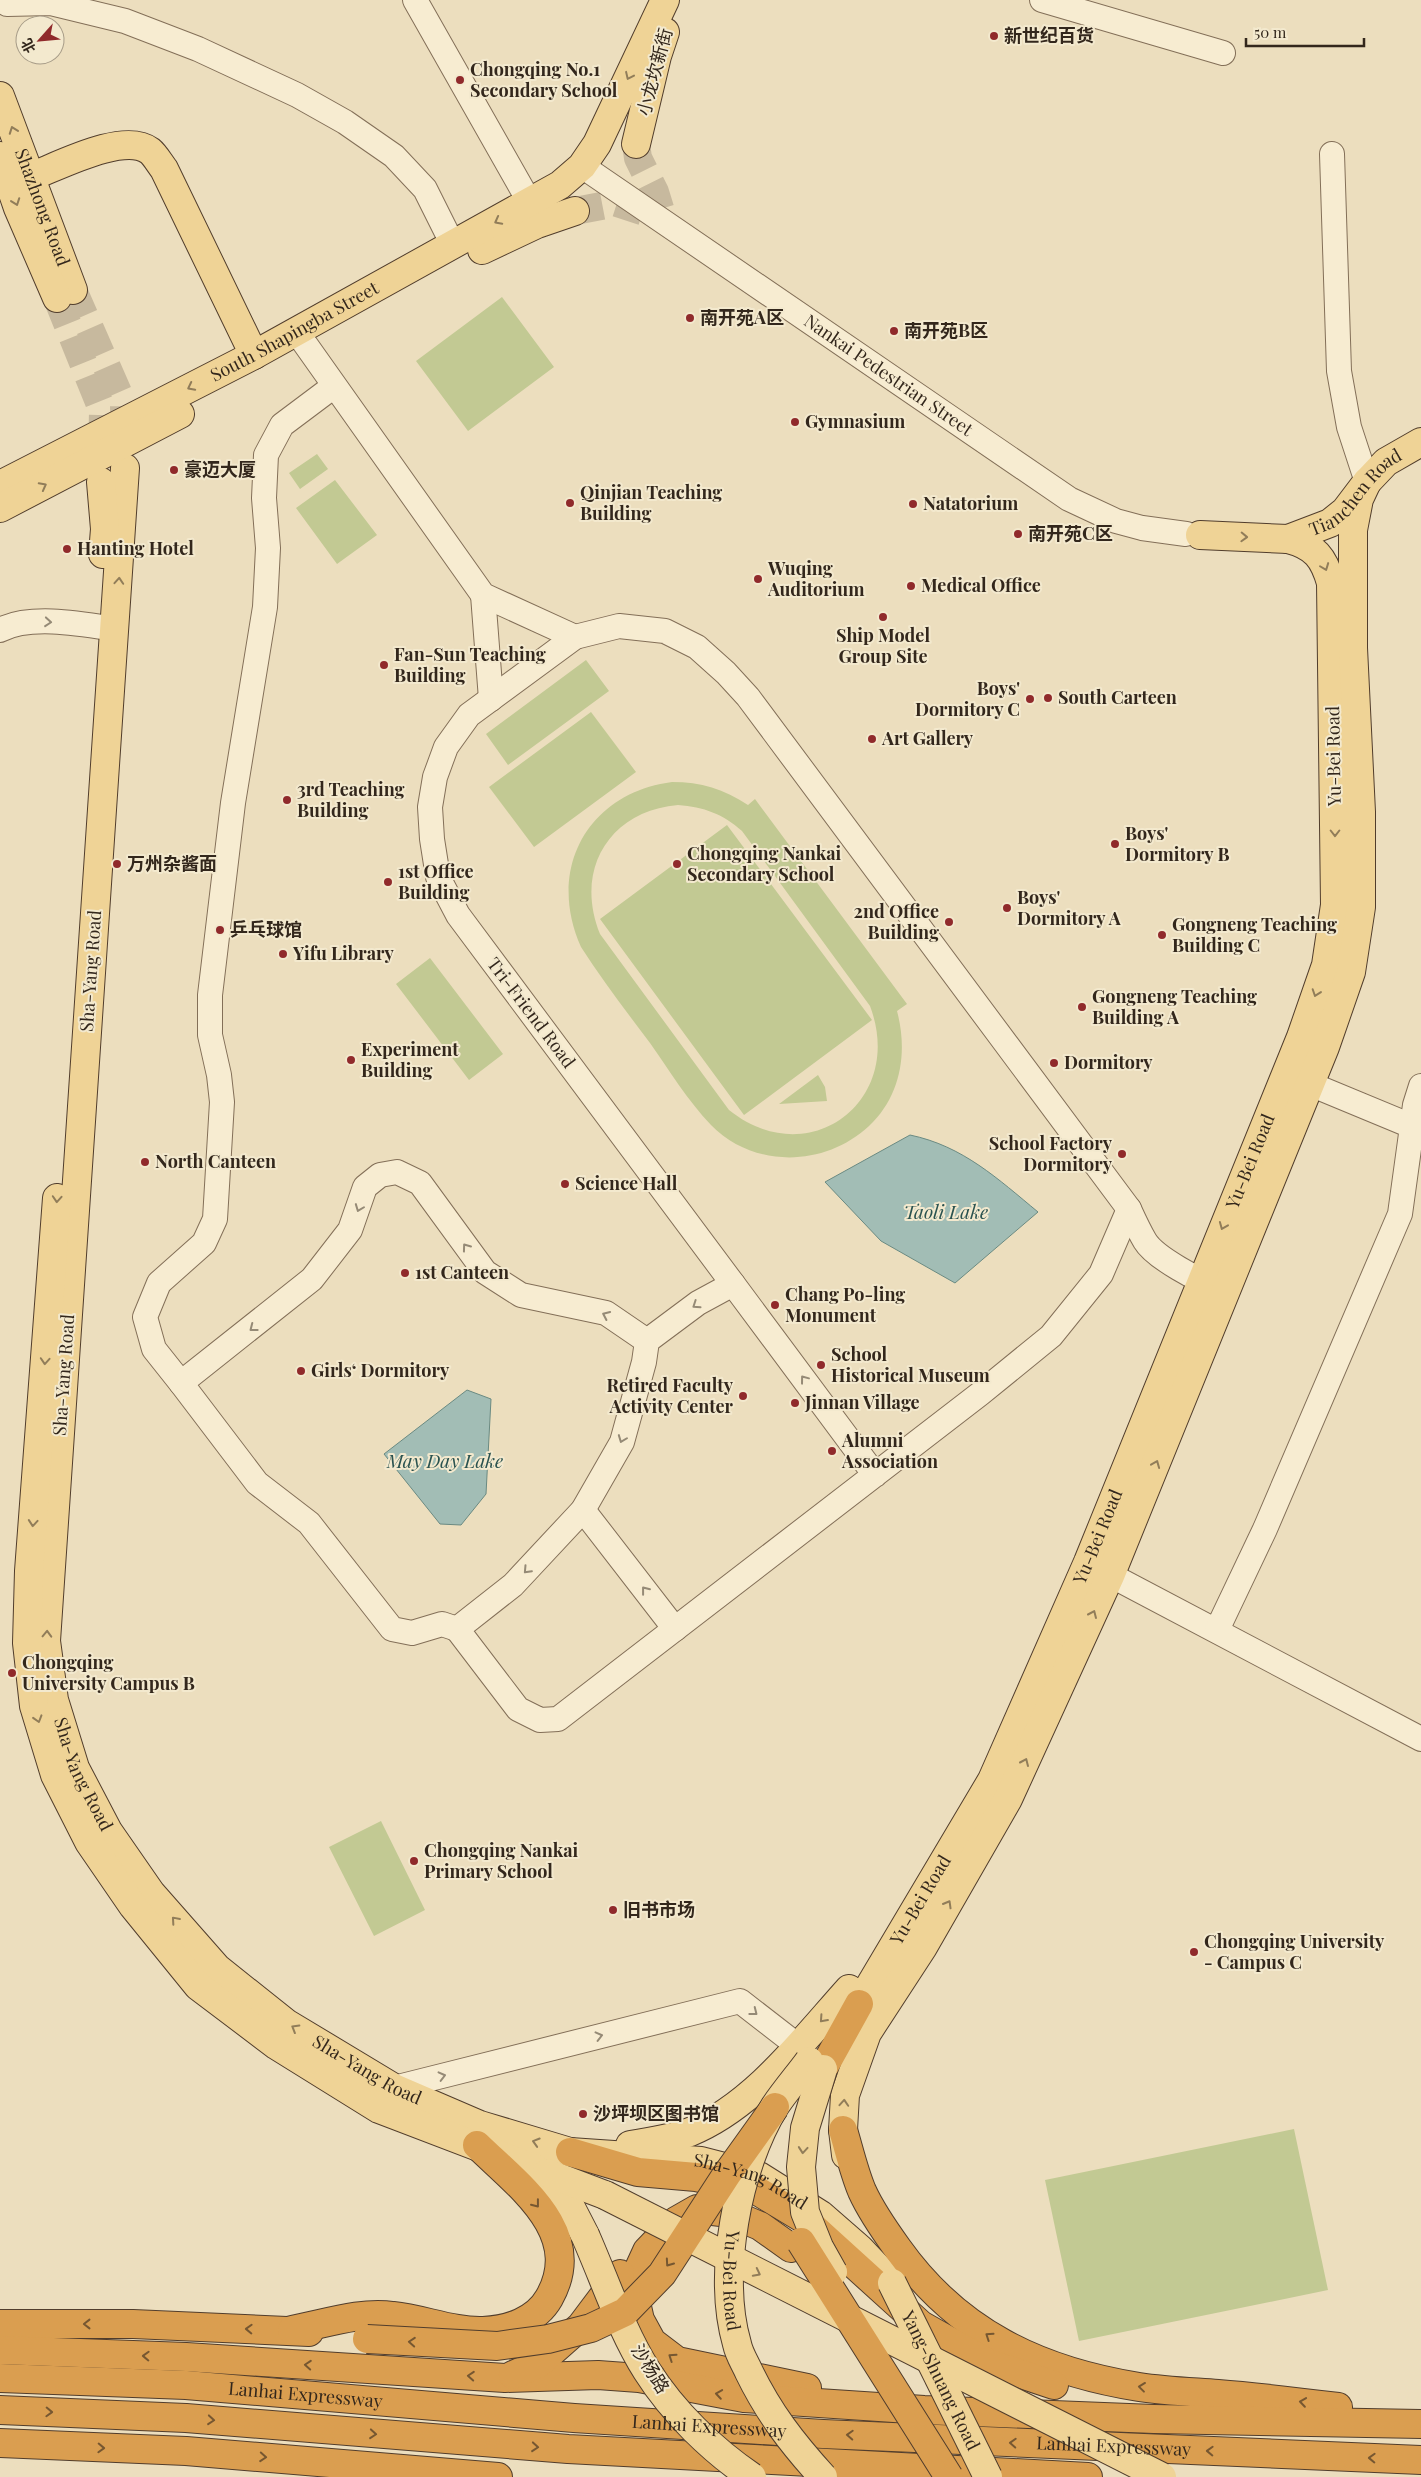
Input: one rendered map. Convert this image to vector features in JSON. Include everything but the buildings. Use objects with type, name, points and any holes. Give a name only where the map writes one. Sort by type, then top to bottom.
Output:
[{"type":"highway","points":[[0,2324],[133,2324],[292,2330],[368,2339],[497,2346],[548,2339],[582,2330],[625,2312],[662,2274],[727,2174],[775,2107]]},
{"type":"highway","points":[[843,2130],[862,2191],[899,2252],[917,2276],[953,2311],[994,2340],[1041,2362],[1093,2378],[1141,2388],[1277,2398],[1421,2420]]},
{"type":"highway","points":[[292,2330],[372,2315],[393,2315],[482,2331],[518,2324],[535,2314],[547,2302],[556,2285],[561,2265],[558,2241],[547,2218],[530,2197],[477,2146]]},
{"type":"highway","points":[[570,2152],[638,2172],[696,2177],[756,2190],[804,2219],[921,2325],[988,2363],[1154,2419]]},
{"type":"highway","points":[[505,2378],[538,2364],[581,2326],[614,2284],[655,2217],[688,2198],[728,2197],[763,2211],[796,2245],[949,2477]]},
{"type":"highway","points":[[924,2410],[677,2361],[652,2342],[640,2320],[635,2298],[636,2275],[647,2251],[676,2220],[697,2210],[729,2212],[796,2245],[932,2477]]},
{"type":"highway","points":[[0,2350],[186,2357],[505,2378],[598,2375],[639,2378],[744,2398],[924,2410],[1154,2419],[1421,2424]]},
{"type":"highway","name":"Lanhai Expressway","points":[[0,2378],[186,2385],[574,2418],[823,2434],[1421,2460]]},
{"type":"highway","name":"Lanhai Expressway","points":[[0,2410],[186,2418],[568,2450],[1088,2477]]},
{"type":"highway","points":[[0,2443],[186,2451],[518,2477]]},
{"type":"main road","name":"小龙坎新街","points":[[582,166],[597,144],[665,0]]},
{"type":"main road","name":"小龙坎新街","points":[[636,144],[657,56],[676,0]]},
{"type":"main road","name":"Shazhong Road","points":[[0,96],[30,177],[65,294],[18,208],[0,156]]},
{"type":"main road","points":[[30,177],[110,146],[131,143],[150,150],[164,169],[254,355]]},
{"type":"main road","name":"South Shapingba Street","points":[[0,508],[301,339],[453,245],[560,185],[582,166]]},
{"type":"main road","name":"South Shapingba Street","points":[[0,485],[254,355],[301,339],[497,241],[537,224],[575,211]]},
{"type":"main road","name":"Tianchen Road","points":[[1288,540],[1330,523],[1345,511],[1367,482],[1386,462],[1421,442]]},
{"type":"main road","points":[[106,628],[125,468]]},
{"type":"main road","points":[[101,482],[105,528],[106,628]]},
{"type":"main road","name":"Yu-Bei Road","points":[[823,2477],[792,2443],[765,2404],[737,2346],[730,2310],[728,2280],[735,2218],[756,2145],[775,2107],[810,2059],[859,2004],[992,1780],[1099,1569],[1227,1291],[1310,1084],[1351,972],[1361,907],[1361,812],[1353,648],[1353,530],[1359,499],[1367,482]]},
{"type":"main road","points":[[1193,535],[1288,540]]},
{"type":"main road","name":"Yu-Bei Road","points":[[892,2283],[855,2195],[848,2168],[843,2130],[845,2095],[867,2033],[924,1947],[1008,1799],[1099,1569],[1200,1281],[1301,1037],[1326,965],[1335,904],[1331,583],[1325,562],[1301,542],[1288,540]]},
{"type":"main road","name":"Sha-Yang Road","points":[[106,628],[46,1641],[54,1700],[75,1768],[108,1831],[151,1893],[217,1968],[286,2023],[394,2088],[480,2125],[570,2152],[701,2161],[759,2176],[822,2215],[860,2249],[892,2283]]},
{"type":"main road","name":"Sha-Yang Road","points":[[106,628],[29,1571],[27,1643],[34,1706],[55,1775],[89,1842],[133,1906],[198,1986],[276,2046],[379,2108],[536,2169],[566,2198],[585,2235]]},
{"type":"main road","points":[[570,2152],[663,2140],[691,2131],[723,2114],[749,2095],[810,2059],[902,1931]]},
{"type":"main road","points":[[810,2059],[801,2167],[805,2212],[819,2247],[837,2279],[859,2308],[876,2324],[944,2367]]},
{"type":"main road","points":[[536,2169],[605,2195],[1162,2477]]},
{"type":"main road","name":"沙杨路","points":[[585,2235],[623,2324],[647,2371],[678,2412],[703,2436],[752,2477]]},
{"type":"main road","name":"Yang-Shuang Road","points":[[892,2283],[988,2477]]},
{"type":"street","points":[[415,0],[530,203]]},
{"type":"street","points":[[1042,0],[1112,10],[1223,52]]},
{"type":"street","points":[[6,4],[51,3],[125,22],[198,49],[297,95],[345,122],[394,156],[425,189],[453,245]]},
{"type":"street","points":[[1332,154],[1339,371],[1349,427],[1367,482]]},
{"type":"street","name":"Nankai Pedestrian Street","points":[[582,166],[1069,499],[1116,521],[1142,528],[1193,535]]},
{"type":"street","points":[[301,339],[483,595],[575,638],[619,626],[665,631],[697,648],[726,673],[748,697],[1129,1209],[1146,1243],[1200,1281],[1227,1291]]},
{"type":"street","points":[[334,386],[282,425],[266,455],[264,498],[268,548],[265,607],[233,803],[210,994],[210,1035],[219,1074],[222,1102],[215,1219],[204,1244],[159,1283],[145,1317],[154,1348],[257,1482],[309,1523],[392,1629],[412,1634],[442,1624],[456,1629],[518,1709],[540,1720],[558,1718],[875,1475],[1051,1336],[1101,1274],[1129,1209]]},
{"type":"street","points":[[483,595],[491,699]]},
{"type":"street","points":[[0,630],[7,626],[40,622],[106,628]]},
{"type":"street","name":"Tri-Friend Road","points":[[575,638],[469,715],[446,747],[435,777],[430,807],[438,877],[458,916],[875,1475]]},
{"type":"street","points":[[1310,1084],[1416,1128]]},
{"type":"street","points":[[1217,1630],[1265,1529],[1400,1214],[1416,1128],[1415,1105],[1421,1086]]},
{"type":"street","points":[[182,1383],[312,1279],[350,1230],[365,1187],[380,1175],[397,1172],[420,1184],[485,1272],[521,1295],[606,1313],[647,1341]]},
{"type":"street","points":[[456,1629],[513,1585],[583,1510],[622,1442],[644,1362],[647,1341],[698,1303],[733,1284]]},
{"type":"street","points":[[583,1510],[675,1628]]},
{"type":"street","points":[[1099,1569],[1421,1739]]},
{"type":"street","points":[[394,2088],[740,2001],[810,2059]]},
{"type":"green space","points":[[502,297],[554,367],[468,431],[416,361]]},
{"type":"green space","points":[[317,454],[328,469],[300,489],[289,473]]},
{"type":"green space","points":[[335,480],[377,535],[337,564],[296,508]]},
{"type":"green space","points":[[586,660],[609,691],[508,765],[486,734]]},
{"type":"green space","points":[[591,712],[636,772],[534,847],[489,787]]},
{"type":"green space","points":[[672,782],[683,782],[721,791],[748,805],[755,799],[907,1004],[897,1011],[902,1042],[899,1073],[895,1087],[880,1114],[869,1126],[851,1140],[832,1149],[811,1155],[790,1157],[768,1155],[748,1149],[728,1139],[711,1125],[694,1106],[581,947],[571,918],[569,890],[572,863],[582,839],[597,818],[617,801],[643,789]],"holes":[[[678,805],[713,812],[728,820],[742,831],[870,1006],[878,1040],[874,1071],[862,1098],[843,1118],[818,1130],[790,1134],[760,1128],[729,1110],[600,934],[593,910],[592,888],[595,867],[603,848],[616,832],[633,819],[654,810]]]},
{"type":"green space","points":[[727,825],[872,1020],[744,1115],[600,919]]},
{"type":"green space","points":[[430,958],[503,1054],[469,1080],[396,984]]},
{"type":"green space","points":[[818,1075],[825,1087],[827,1101],[779,1104]]},
{"type":"green space","points":[[381,1821],[425,1910],[374,1936],[329,1847]]},
{"type":"green space","points":[[1294,2129],[1328,2290],[1079,2341],[1045,2180]]},
{"type":"water","name":"Taoli Lake","points":[[910,1135],[929,1140],[963,1155],[994,1176],[1038,1212],[955,1283],[881,1241],[825,1182]]},
{"type":"water","name":"May Day Lake","points":[[467,1390],[491,1399],[486,1494],[461,1525],[440,1524],[384,1454]]},
{"type":"tunnel","points":[[636,144],[638,158],[655,192],[663,218]]},
{"type":"tunnel","points":[[575,211],[617,203],[651,214]]},
{"type":"tunnel","points":[[73,290],[124,406],[125,444]]},
{"type":"tunnel","points":[[57,298],[103,412],[102,453]]},
{"type":"place","name":"新世纪百货","points":[[994,36]]},
{"type":"place","name":"Chongqing No.1 Secondary School","points":[[460,80]]},
{"type":"place","name":"南开苑A区","points":[[690,318]]},
{"type":"place","name":"南开苑B区","points":[[894,331]]},
{"type":"place","name":"Gymnasium","points":[[795,422]]},
{"type":"place","name":"豪迈大厦","points":[[174,470]]},
{"type":"place","name":"Qinjian Teaching Building","points":[[570,503]]},
{"type":"place","name":"Natatorium","points":[[913,504]]},
{"type":"place","name":"南开苑C区","points":[[1018,534]]},
{"type":"place","name":"Hanting Hotel","points":[[67,549]]},
{"type":"place","name":"Wuqing Auditorium","points":[[758,579]]},
{"type":"place","name":"Medical Office","points":[[911,586]]},
{"type":"place","name":"Ship Model Group Site","points":[[883,617]]},
{"type":"place","name":"Fan-Sun Teaching Building","points":[[384,665]]},
{"type":"place","name":"South Carteen","points":[[1048,698]]},
{"type":"place","name":"Boys' Dormitory C","points":[[1030,699]]},
{"type":"place","name":"Art Gallery","points":[[872,739]]},
{"type":"place","name":"3rd Teaching Building","points":[[287,800]]},
{"type":"place","name":"Boys' Dormitory B","points":[[1115,844]]},
{"type":"place","name":"万州杂酱面","points":[[117,864]]},
{"type":"place","name":"Chongqing Nankai Secondary School","points":[[677,864]]},
{"type":"place","name":"1st Office Building","points":[[388,882]]},
{"type":"place","name":"Boys' Dormitory A","points":[[1007,908]]},
{"type":"place","name":"2nd Office Building","points":[[949,922]]},
{"type":"place","name":"乒乓球馆","points":[[220,930]]},
{"type":"place","name":"Gongneng Teaching Building C","points":[[1162,935]]},
{"type":"place","name":"Yifu Library","points":[[283,954]]},
{"type":"place","name":"Gongneng Teaching Building A","points":[[1082,1007]]},
{"type":"place","name":"Experiment Building","points":[[351,1060]]},
{"type":"place","name":"Dormitory","points":[[1054,1063]]},
{"type":"place","name":"School Factory Dormitory","points":[[1122,1154]]},
{"type":"place","name":"North Canteen","points":[[145,1162]]},
{"type":"place","name":"Science Hall","points":[[565,1184]]},
{"type":"place","name":"1st Canteen","points":[[405,1273]]},
{"type":"place","name":"Chang Po-ling Monument","points":[[775,1305]]},
{"type":"place","name":"School Historical Museum","points":[[821,1365]]},
{"type":"place","name":"Girls‘ Dormitory","points":[[301,1371]]},
{"type":"place","name":"Retired Faculty Activity Center","points":[[743,1396]]},
{"type":"place","name":"Jinnan Village","points":[[795,1403]]},
{"type":"place","name":"Alumni Association","points":[[832,1451]]},
{"type":"place","name":"Chongqing University Campus B","points":[[12,1673]]},
{"type":"place","name":"Chongqing Nankai Primary School","points":[[414,1861]]},
{"type":"place","name":"旧书市场","points":[[613,1910]]},
{"type":"place","name":"Chongqing University - Campus C","points":[[1194,1952]]},
{"type":"place","name":"沙坪坝区图书馆","points":[[583,2114]]}]
